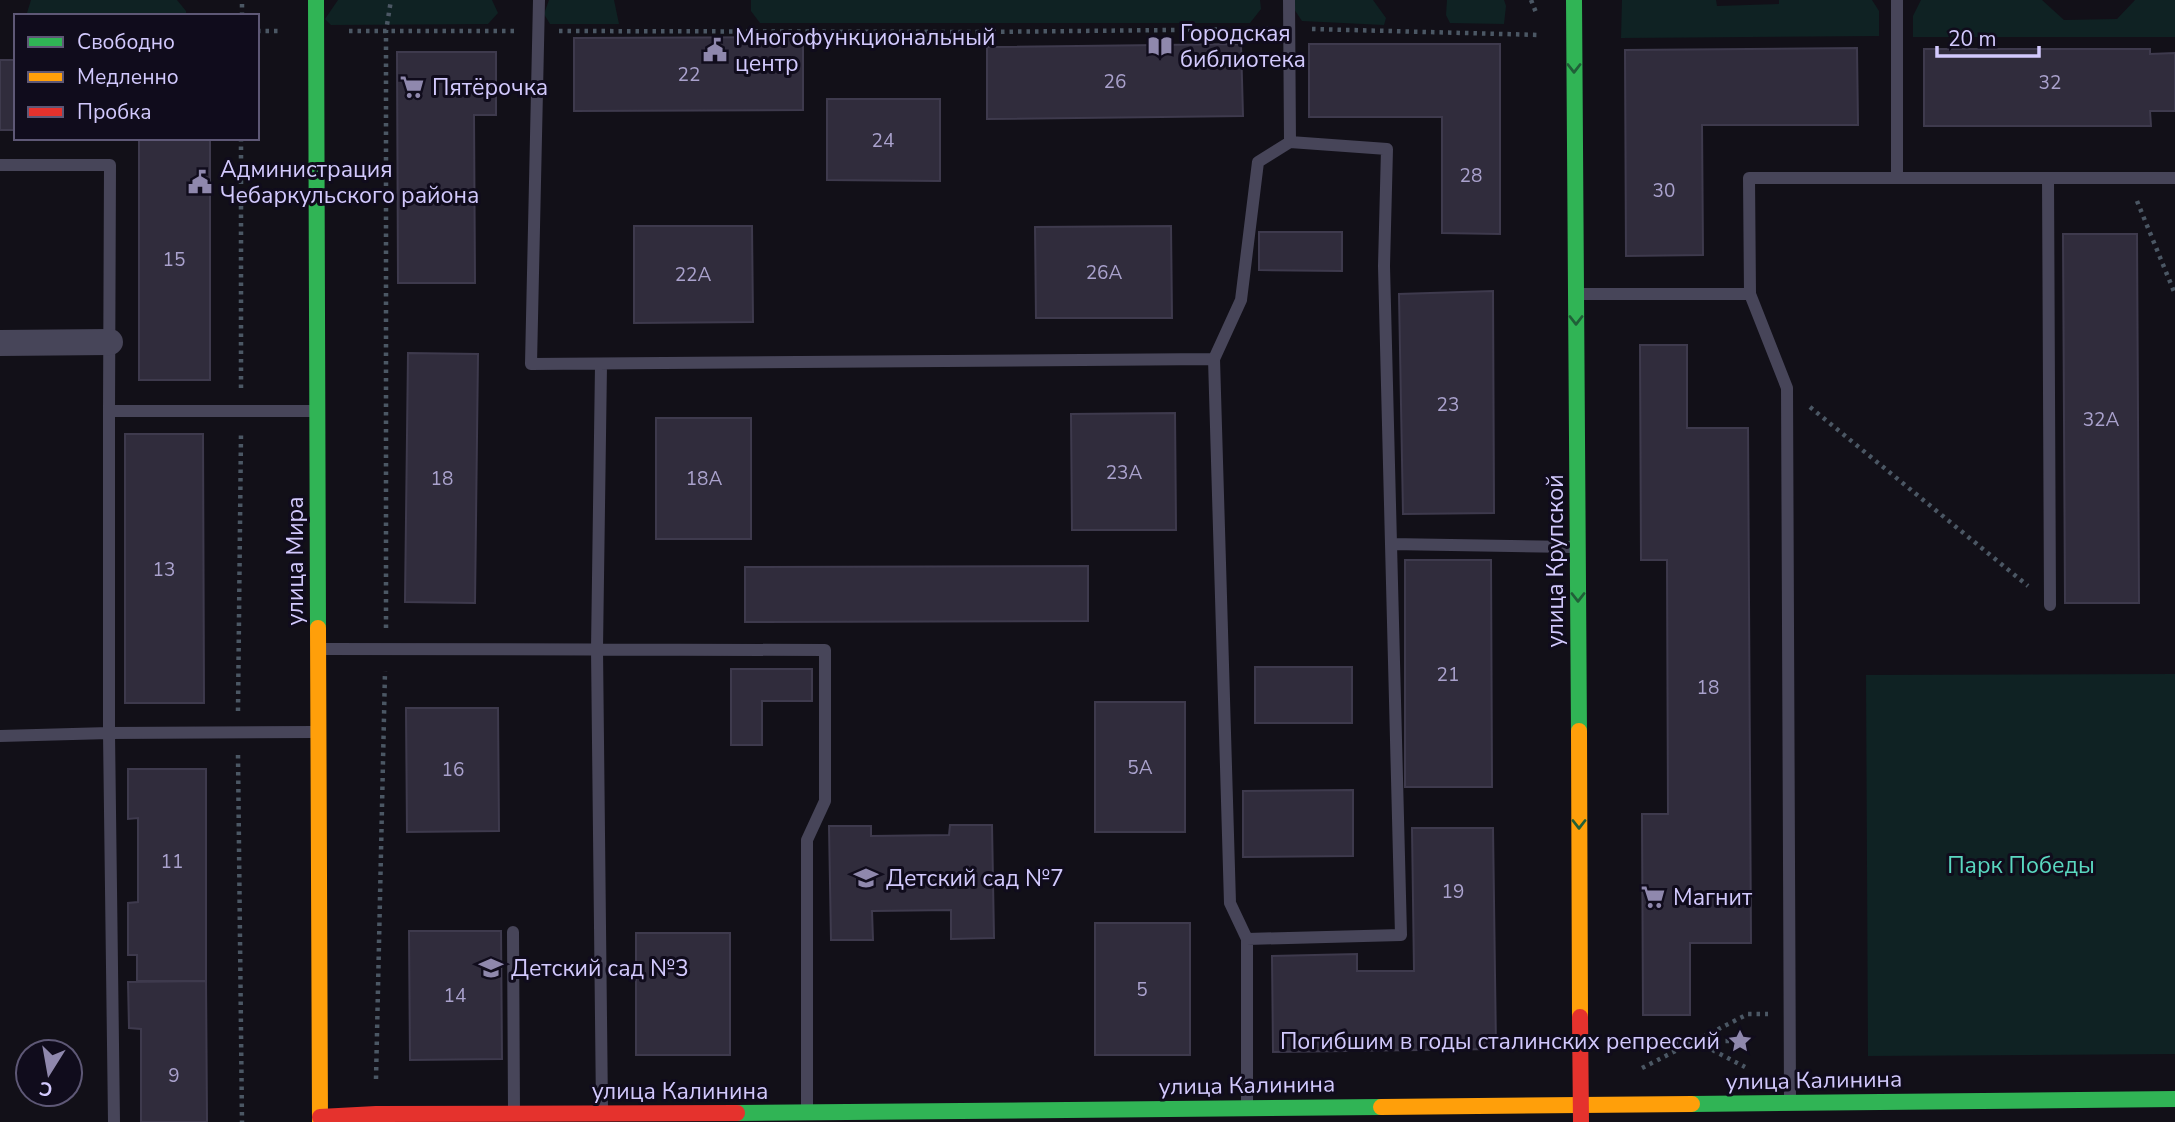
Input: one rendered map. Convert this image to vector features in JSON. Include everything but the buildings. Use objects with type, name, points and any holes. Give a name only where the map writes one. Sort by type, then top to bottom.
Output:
[{"type":"street","name":"улица Мира","points":[[316,0],[320,1120]]},
{"type":"street","name":"улица Крупской","points":[[1574,0],[1581,1122]]},
{"type":"street","points":[[0,344],[110,342]]},
{"type":"street","name":"улица Калинина","points":[[320,1120],[376,1114],[771,1117],[807,1112],[979,1116],[1187,1115],[1248,1108],[1790,1103],[1832,1107],[2175,1099]]},
{"type":"lane","points":[[539,0],[531,364],[1214,359]]},
{"type":"lane","points":[[1289,0],[1290,142]]},
{"type":"lane","points":[[1897,0],[1898,178]]},
{"type":"lane","points":[[1247,939],[1401,935],[1384,266],[1387,149],[1290,142],[1258,162],[1241,300],[1214,359],[1230,903],[1247,939],[1248,1108]]},
{"type":"lane","points":[[0,165],[110,165],[110,733],[114,1122]]},
{"type":"lane","points":[[1790,1103],[1787,388],[1750,294],[1749,178],[2175,178]]},
{"type":"lane","points":[[2048,178],[2050,605]]},
{"type":"lane","points":[[1576,294],[1750,294]]},
{"type":"lane","points":[[601,365],[597,649],[602,1114]]},
{"type":"lane","points":[[110,411],[317,411]]},
{"type":"lane","points":[[1391,544],[1578,547]]},
{"type":"lane","points":[[318,649],[825,650],[825,801],[807,840],[807,1112]]},
{"type":"lane","points":[[0,736],[238,731],[319,733]]},
{"type":"lane","points":[[513,932],[514,1115]]},
{"type":"path","points":[[376,1114],[386,649],[386,31],[391,0]]},
{"type":"path","points":[[386,31],[982,32],[1290,28],[1545,35]]},
{"type":"path","points":[[241,140],[238,731],[242,1122]]},
{"type":"path","points":[[2128,178],[2175,294]]},
{"type":"path","points":[[1787,388],[2050,605]]},
{"type":"path","points":[[1635,1071],[1748,1014],[1789,1014]]},
{"type":"path","points":[[1611,1043],[1732,1041]]},
{"type":"green space","points":[[31,0],[177,0],[186,11],[186,14],[27,14]]},
{"type":"green space","points":[[338,0],[492,0],[498,13],[488,24],[331,25],[325,19]]},
{"type":"green space","points":[[549,0],[614,0],[619,24],[550,24],[544,14]]},
{"type":"green space","points":[[751,0],[1260,0],[1261,9],[1250,23],[760,23],[751,11]]},
{"type":"green space","points":[[1295,0],[1373,0],[1386,18],[1384,25],[1302,21],[1294,9]]},
{"type":"green space","points":[[1447,0],[1504,0],[1504,24],[1450,23],[1446,15]]},
{"type":"green space","points":[[1622,0],[1716,0],[1717,6],[1779,4],[1779,0],[1872,0],[1879,11],[1879,36],[1621,38]]},
{"type":"green space","points":[[1921,0],[2042,0],[2064,20],[2117,19],[2135,0],[2175,0],[2175,37],[1913,37],[1913,16]]},
{"type":"green space","name":"Парк Победы","points":[[2175,674],[2175,1054],[1868,1056],[1866,675]]},
{"type":"traffic: fast","points":[[316,0],[318,628]]},
{"type":"traffic: fast","points":[[1574,0],[1579,731]]},
{"type":"traffic: fast","points":[[1692,1104],[2175,1099]]},
{"type":"traffic: fast","points":[[737,1113],[1381,1107]]},
{"type":"traffic: slow","points":[[318,628],[320,1122]]},
{"type":"traffic: slow","points":[[1579,731],[1580,1017]]},
{"type":"traffic: slow","points":[[1381,1107],[1692,1104]]},
{"type":"traffic: jam","points":[[1580,1017],[1581,1122]]},
{"type":"traffic: jam","points":[[320,1117],[376,1114],[737,1113]]},
{"type":"place","name":"Городская библиотека","points":[[1160,46]]},
{"type":"place","name":"Многофункциональный центр","points":[[715,50]]},
{"type":"place","name":"Пятёрочка","points":[[412,87]]},
{"type":"place","name":"Администрация Чебаркульского района","points":[[200,182]]},
{"type":"place","name":"Детский сад №7","points":[[866,878]]},
{"type":"place","name":"Магнит","points":[[1653,897]]},
{"type":"place","name":"Детский сад №3","points":[[491,968]]},
{"type":"place","name":"Погибшим в годы сталинских репрессий","points":[[1740,1041]]}]
